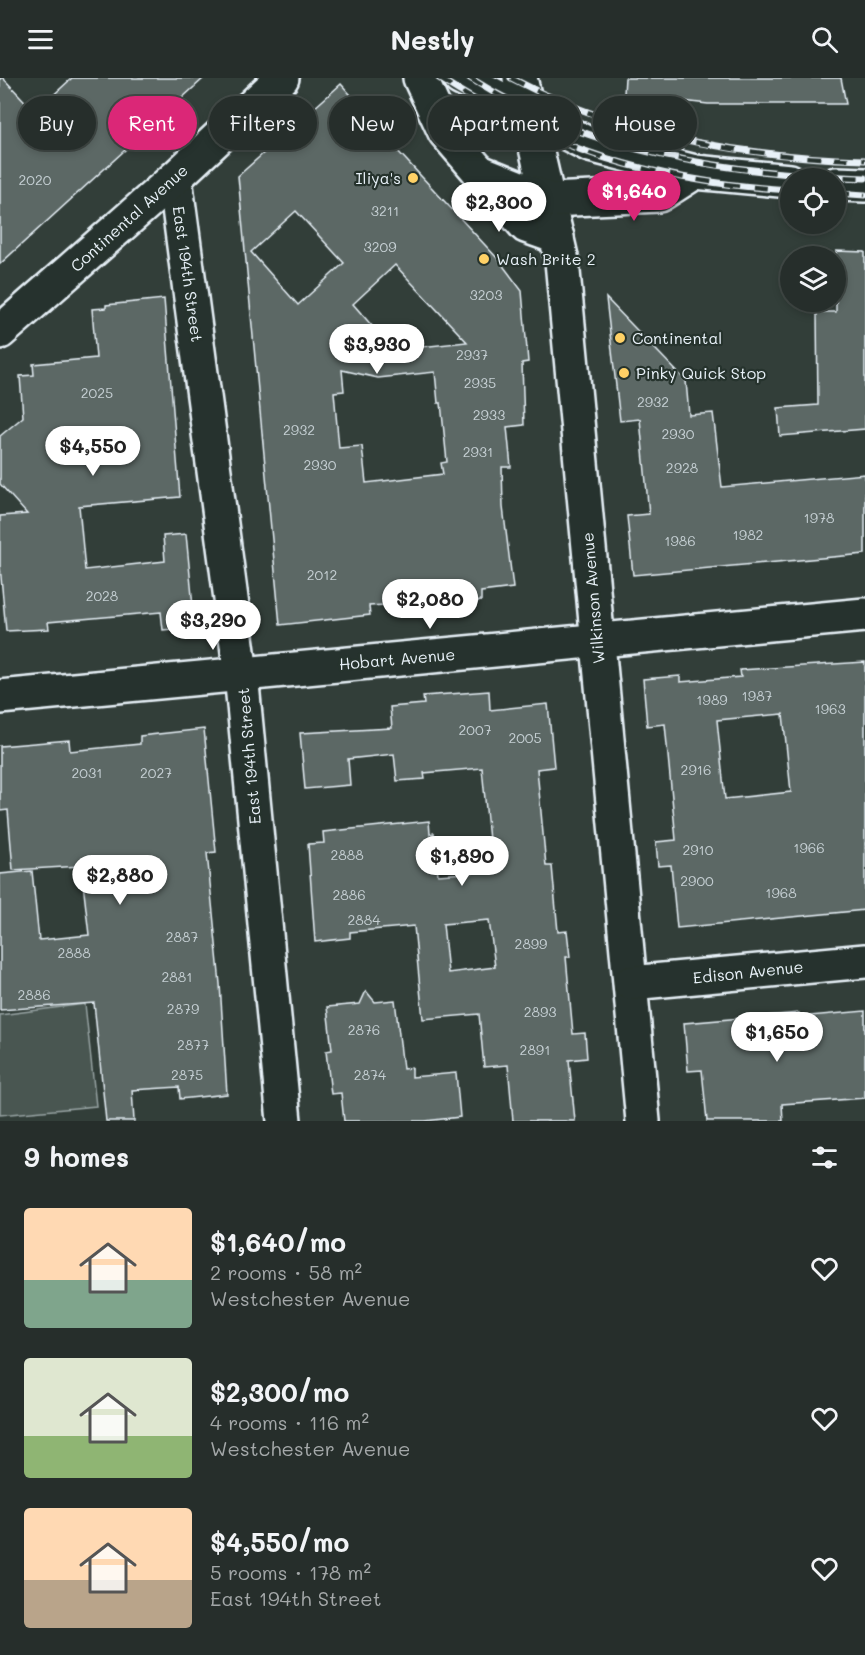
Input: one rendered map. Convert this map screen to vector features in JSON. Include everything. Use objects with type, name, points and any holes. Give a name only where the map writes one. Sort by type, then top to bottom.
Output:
[{"type":"street","name":"Continental Avenue","points":[[0,332],[176,178],[282,78]]},
{"type":"street","points":[[420,78],[445,132],[526,226],[557,237]]},
{"type":"street","points":[[460,78],[493,96]]},
{"type":"street","name":"Wilkinson Avenue","points":[[520,78],[524,96]]},
{"type":"street","points":[[581,141],[695,172],[780,180]]},
{"type":"street","name":"Wilkinson Avenue","points":[[538,150],[562,261],[643,1121]]},
{"type":"street","points":[[480,172],[550,200],[659,195],[695,172]]},
{"type":"street","name":"East 194th Street","points":[[176,178],[241,674],[284,1121]]},
{"type":"street","points":[[846,184],[865,185]]},
{"type":"street","name":"Hobart Avenue","points":[[0,697],[865,615]]},
{"type":"street","name":"Edison Avenue","points":[[631,983],[865,961]]},
{"type":"shaded area","points":[[85,1004],[96,1106],[0,1115],[0,1015]]},
{"type":"building","points":[[0,78],[3,78],[20,96],[18,96],[18,150],[96,150],[96,96],[52,96],[72,78],[204,78],[184,96],[108,96],[108,150],[125,150],[0,264]]},
{"type":"building","points":[[625,78],[841,78],[846,104],[708,104],[697,103],[697,96],[624,94]]},
{"type":"building","points":[[341,84],[352,96],[329,96],[329,150],[397,150],[498,259],[522,291],[528,362],[522,363],[524,425],[507,427],[511,467],[502,467],[503,507],[513,588],[481,592],[481,601],[417,609],[416,603],[369,606],[370,615],[280,625],[238,176],[267,150],[317,150],[317,105]],"holes":[[[296,211],[344,263],[298,305],[251,252]],[[395,265],[467,342],[393,350],[353,304]],[[342,370],[378,378],[435,372],[438,403],[441,403],[447,462],[441,463],[443,474],[366,483],[362,446],[339,448],[334,392],[344,391]]]},
{"type":"building","points":[[846,251],[865,252],[865,429],[780,436],[778,408],[818,405],[817,312],[846,312]]},
{"type":"building","points":[[606,298],[686,381],[689,415],[713,413],[722,487],[865,474],[865,554],[633,575],[627,516],[649,514],[640,419],[620,421]]},
{"type":"building","points":[[164,299],[180,497],[79,506],[85,570],[165,561],[163,536],[186,534],[195,627],[163,630],[161,612],[48,622],[49,629],[6,631],[0,566],[0,516],[27,514],[0,484],[0,436],[23,417],[20,376],[34,375],[33,364],[96,358],[92,309],[106,308],[106,305]]},
{"type":"building","points":[[865,662],[865,910],[677,928],[671,865],[658,866],[656,842],[676,840],[665,724],[647,726],[643,679],[680,676],[680,682],[741,677],[740,670]],"holes":[[[783,714],[791,792],[725,799],[717,720]]]},
{"type":"building","points":[[489,691],[490,710],[548,704],[554,767],[537,769],[546,866],[552,866],[558,932],[567,931],[570,957],[566,957],[573,1034],[585,1033],[587,1058],[569,1060],[575,1121],[513,1121],[508,1065],[484,1067],[479,1014],[423,1019],[414,926],[350,932],[350,938],[315,942],[308,844],[324,843],[323,832],[429,821],[430,834],[434,833],[438,875],[492,871],[482,768],[424,773],[425,779],[397,781],[394,754],[348,759],[350,785],[305,789],[300,733],[392,728],[390,707],[424,704],[423,696]],"holes":[[[489,920],[495,967],[448,973],[443,924]]]},
{"type":"building","points":[[204,729],[216,852],[207,853],[220,984],[227,1094],[180,1099],[179,1087],[132,1090],[134,1121],[106,1121],[94,1003],[0,1010],[0,874],[32,871],[39,940],[89,935],[81,866],[13,870],[8,810],[0,811],[0,746],[69,740],[70,751],[140,744],[140,736]]},
{"type":"building","points":[[366,991],[375,1002],[395,1000],[403,1069],[412,1068],[412,1077],[456,1073],[460,1117],[425,1121],[344,1121],[341,1093],[331,1094],[326,1051],[332,1050],[327,1007],[360,1004]]},
{"type":"building","points":[[865,1011],[865,1098],[782,1104],[783,1121],[707,1121],[702,1070],[688,1071],[684,1023],[799,1013],[799,1017]]},
{"type":"railway","points":[[439,78],[523,125],[607,158],[695,179],[780,189]]},
{"type":"railway","points":[[470,78],[515,104],[562,125],[611,142],[660,155],[762,171],[865,178]]},
{"type":"railway","points":[[511,78],[595,115],[683,140],[773,154],[865,160]]},
{"type":"railway","points":[[846,194],[865,195]]},
{"type":"place","name":"Iliya's","points":[[413,178]]},
{"type":"place","name":"Wash Brite 2","points":[[484,259]]},
{"type":"place","name":"Continental","points":[[620,338]]},
{"type":"place","name":"Pinky Quick Stop","points":[[624,373]]}]
